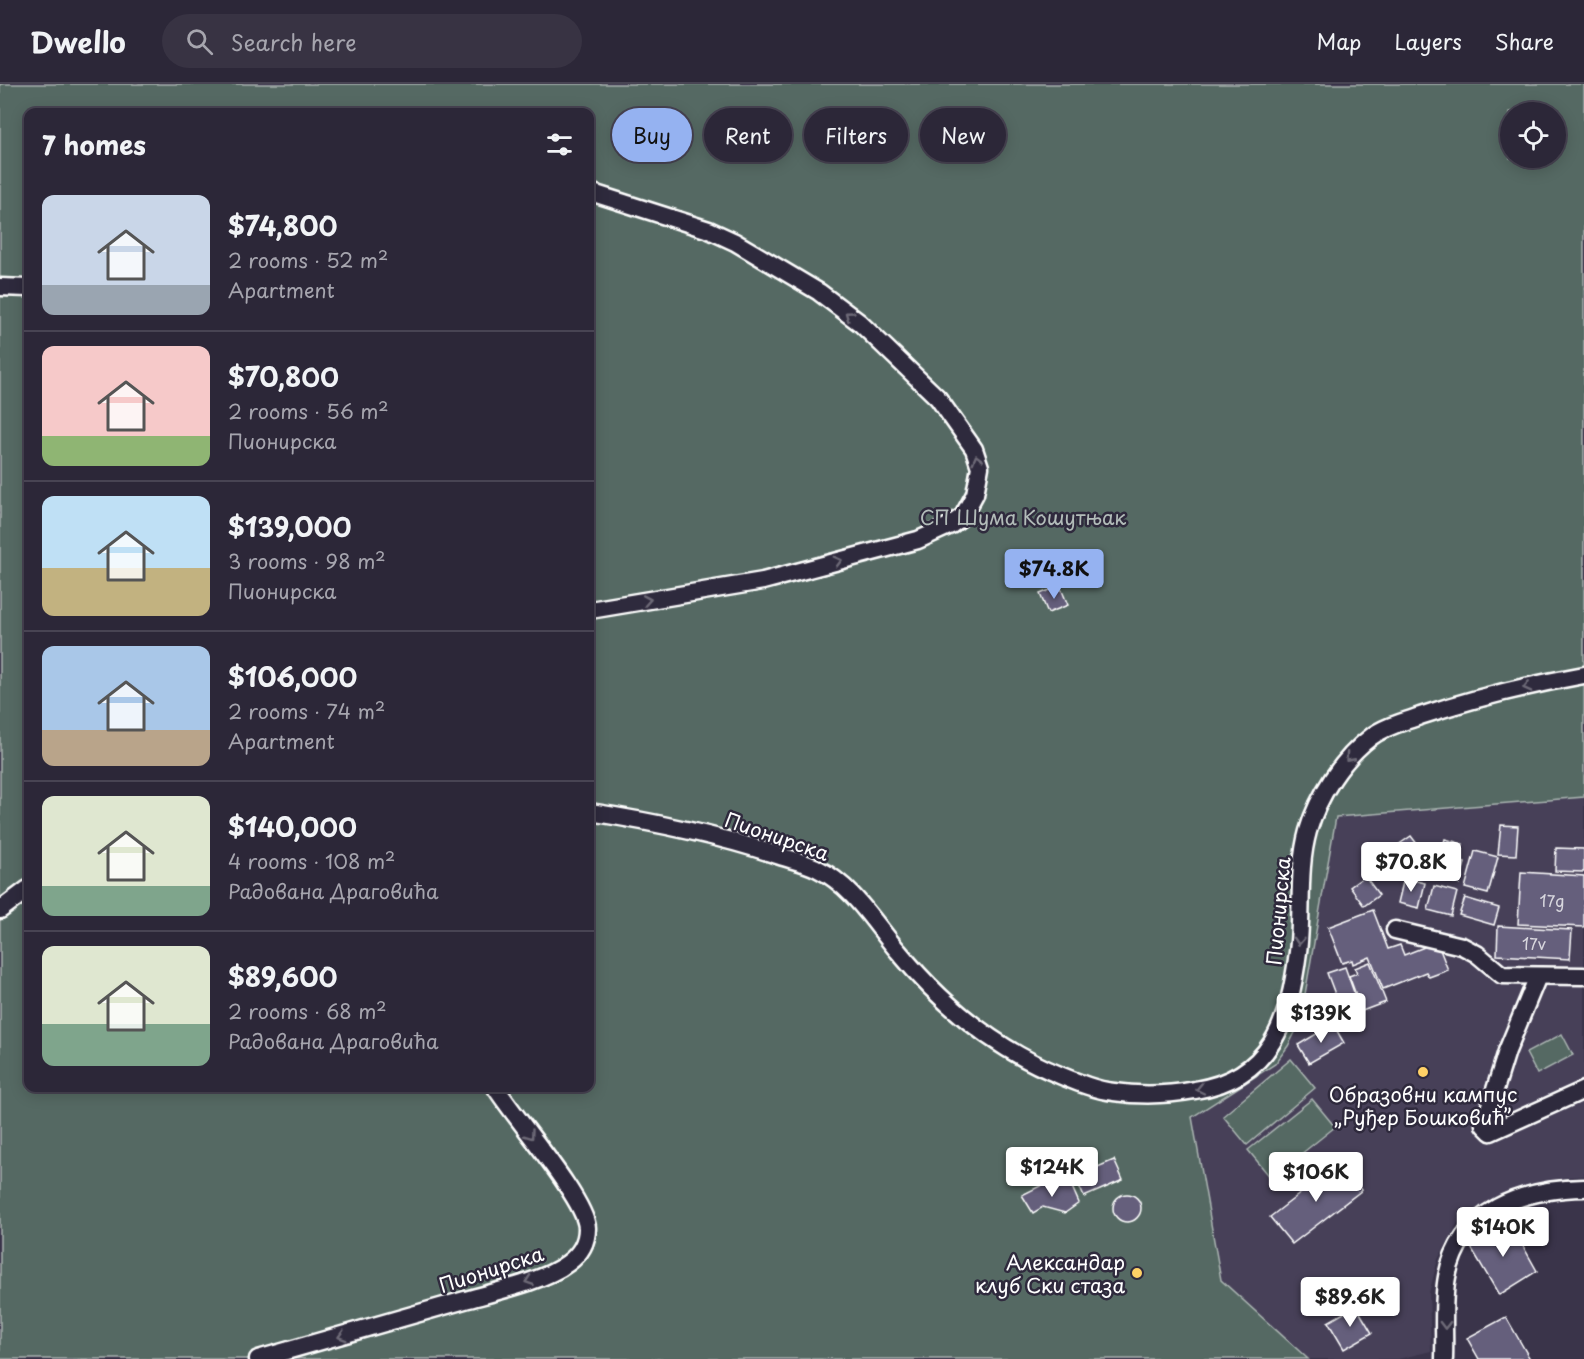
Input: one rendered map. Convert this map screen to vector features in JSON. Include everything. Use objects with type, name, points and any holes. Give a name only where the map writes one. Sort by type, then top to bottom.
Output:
[{"type":"street","points":[[594,193],[709,230],[735,242],[819,292],[860,323],[939,398],[974,449],[980,467],[975,494],[963,516],[951,525],[918,540],[763,581],[594,609]]},
{"type":"street","points":[[0,287],[24,288]]},
{"type":"street","name":"Пионирска","points":[[594,813],[707,834],[818,869],[837,881],[852,895],[899,953],[956,1013],[1010,1051],[1038,1066],[1103,1090],[1150,1095],[1185,1092],[1223,1083],[1244,1072],[1262,1058],[1275,1040],[1286,1017],[1295,974],[1299,948],[1303,856],[1308,831],[1332,780],[1357,749],[1372,736],[1388,727],[1439,710],[1484,696],[1584,675]]},
{"type":"street","points":[[0,910],[24,893]]},
{"type":"street","points":[[1395,930],[1462,946],[1477,954],[1502,975],[1584,976]]},
{"type":"street","points":[[1538,976],[1507,1051],[1484,1125],[1491,1131],[1584,1090]]},
{"type":"street","name":"Пионирска","points":[[258,1359],[504,1289],[558,1270],[578,1253],[585,1243],[587,1228],[585,1215],[499,1092]]},
{"type":"street","points":[[1444,1359],[1447,1276],[1452,1259],[1474,1223],[1489,1210],[1506,1202],[1552,1191],[1584,1188]]},
{"type":"shaded area","name":"Образовни кампус „Руђер Бошковић”","points":[[1584,797],[1584,1176],[1534,1183],[1493,1198],[1460,1219],[1438,1259],[1429,1293],[1431,1351],[1398,1359],[1308,1359],[1221,1280],[1192,1117],[1275,1064],[1300,1023],[1336,817]]},
{"type":"green space","name":"СП Шума Кошутњак","points":[[0,84],[1584,84],[1584,797],[1336,817],[1300,1023],[1275,1064],[1192,1117],[1221,1280],[1308,1359],[0,1359]]},
{"type":"green space","points":[[1562,1034],[1573,1055],[1537,1074],[1526,1053]]},
{"type":"green space","points":[[1291,1059],[1315,1088],[1247,1145],[1223,1116]]},
{"type":"green space","points":[[1312,1099],[1335,1127],[1271,1178],[1248,1150]]},
{"type":"building","points":[[1054,552],[1063,572],[1032,585],[1024,565]]},
{"type":"building","points":[[1060,586],[1068,605],[1048,613],[1040,594]]},
{"type":"building","points":[[1501,825],[1518,826],[1516,855],[1498,854]]},
{"type":"building","points":[[1411,836],[1424,853],[1398,873],[1384,855]]},
{"type":"building","points":[[1445,839],[1463,844],[1458,861],[1465,863],[1459,884],[1434,877]]},
{"type":"building","points":[[1556,848],[1584,849],[1584,872],[1555,871]]},
{"type":"building","points":[[1475,851],[1498,857],[1488,894],[1465,888]]},
{"type":"building","points":[[1521,872],[1584,876],[1584,927],[1518,924]]},
{"type":"building","points":[[1365,876],[1379,895],[1364,906],[1350,887]]},
{"type":"building","points":[[1404,878],[1425,883],[1419,908],[1398,903]]},
{"type":"building","points":[[1434,886],[1457,892],[1451,916],[1428,910]]},
{"type":"building","points":[[1465,898],[1499,908],[1494,925],[1459,915]]},
{"type":"building","points":[[1373,910],[1388,949],[1400,945],[1404,955],[1437,942],[1448,970],[1429,977],[1426,972],[1383,989],[1370,957],[1353,964],[1352,960],[1342,963],[1328,927]]},
{"type":"building","points":[[1498,926],[1572,930],[1570,959],[1497,955]]},
{"type":"building","points":[[1370,962],[1386,1002],[1362,1011],[1349,976],[1357,973],[1355,968]]},
{"type":"building","points":[[1345,967],[1361,1012],[1344,1018],[1327,973]]},
{"type":"building","points":[[1333,1024],[1344,1043],[1309,1063],[1298,1045]]},
{"type":"building","points":[[1085,1152],[1093,1169],[1114,1160],[1123,1180],[1084,1197],[1068,1160]]},
{"type":"building","points":[[1341,1162],[1362,1190],[1292,1244],[1270,1217]]},
{"type":"building","points":[[1050,1181],[1072,1187],[1079,1203],[1065,1213],[1043,1207],[1033,1213],[1022,1195]]},
{"type":"building","points":[[1127,1194],[1137,1198],[1141,1208],[1137,1218],[1127,1222],[1117,1218],[1113,1208],[1117,1198]]},
{"type":"building","points":[[1509,1221],[1537,1271],[1499,1295],[1469,1244]]},
{"type":"building","points":[[1356,1306],[1372,1333],[1344,1349],[1328,1322]]},
{"type":"building","points":[[1506,1317],[1530,1359],[1479,1359],[1467,1338]]},
{"type":"place","name":"Образовни кампус „Руђер Бошковић”","points":[[1423,1072]]},
{"type":"place","name":"Александар клуб Ски стаза","points":[[1137,1273]]}]
